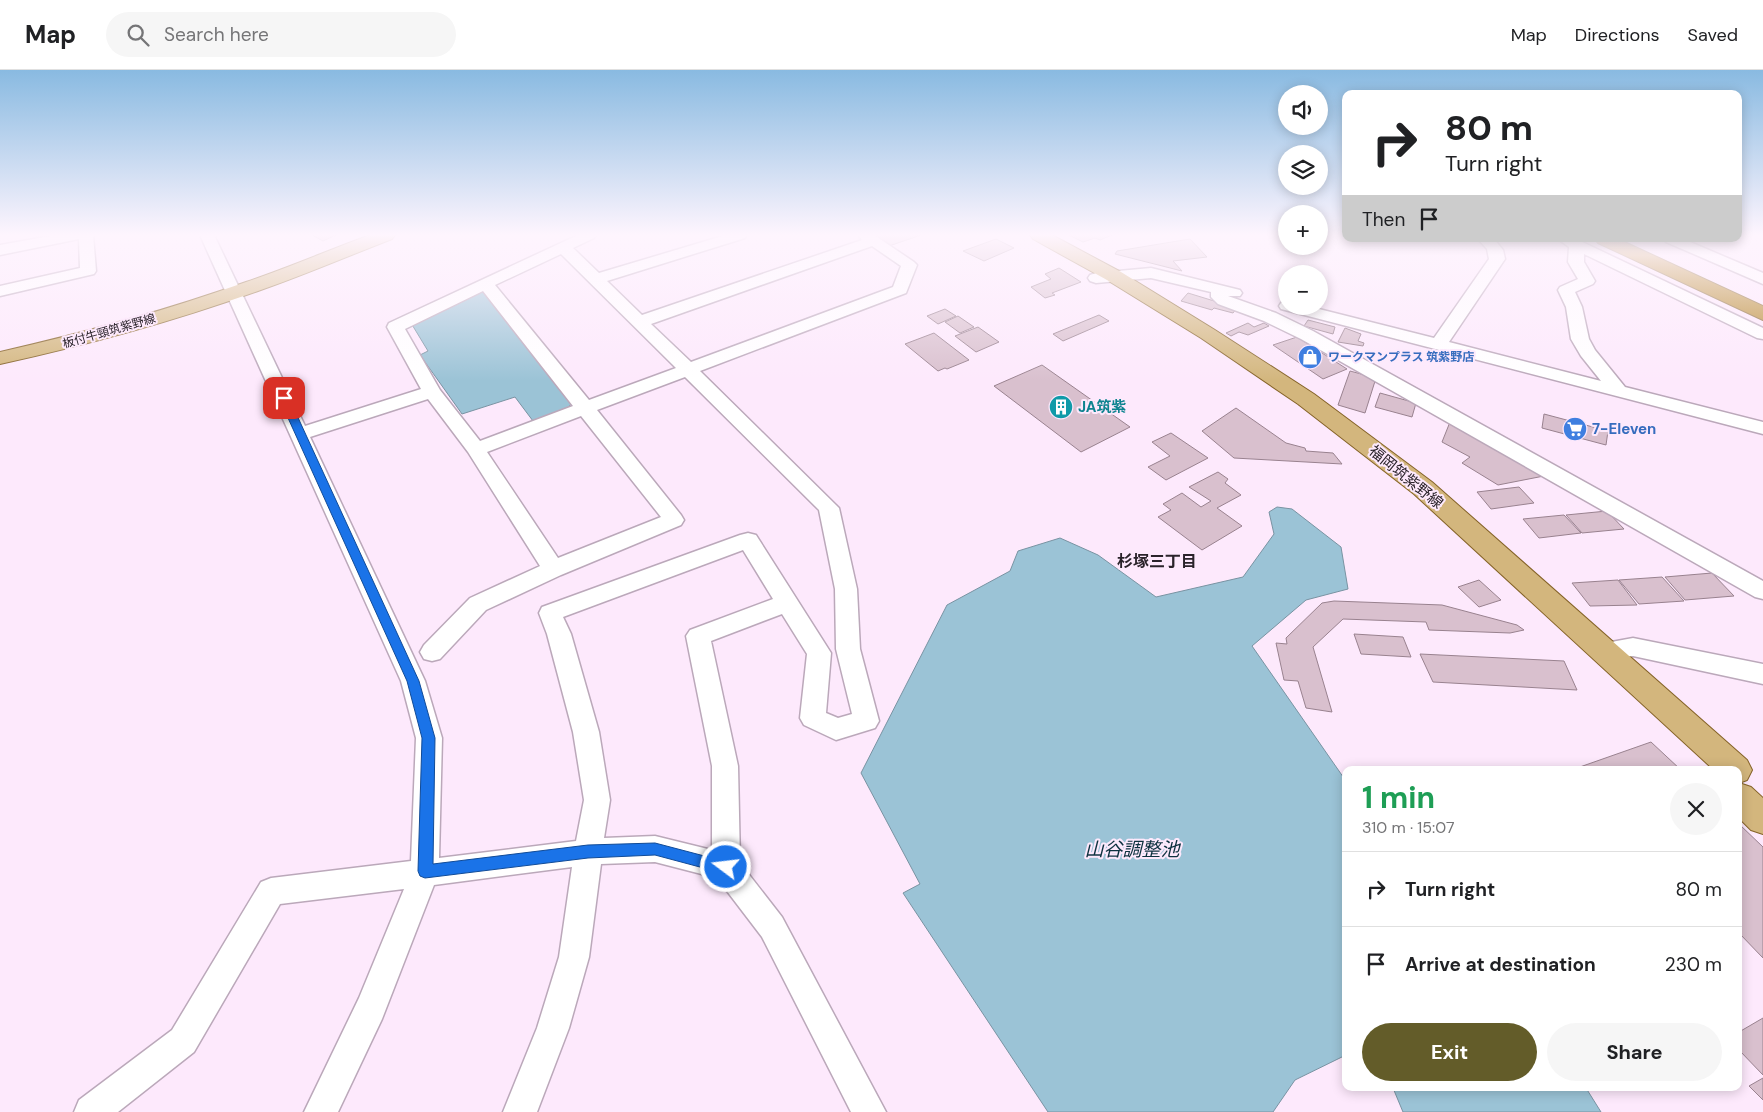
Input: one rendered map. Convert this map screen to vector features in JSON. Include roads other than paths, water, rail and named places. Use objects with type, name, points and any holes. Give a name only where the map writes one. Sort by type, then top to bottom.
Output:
[{"type":"highway","points":[[1699,284],[1763,314]]},
{"type":"highway","points":[[1736,284],[1763,296]]},
{"type":"main road","name":"板付牛頸筑紫野線","points":[[0,346],[126,316],[243,284]]},
{"type":"main road","name":"板付牛頸筑紫野線","points":[[0,358],[76,341],[246,284]]},
{"type":"main road","name":"福岡筑紫野線","points":[[1114,284],[1290,405],[1406,495],[1705,766]]},
{"type":"main road","name":"福岡筑紫野線","points":[[1117,284],[1208,334],[1306,399],[1423,488],[1731,766]]},
{"type":"main road","name":"福岡筑紫野線","points":[[1742,775],[1763,794]]},
{"type":"main road","points":[[1742,800],[1763,819]]},
{"type":"street","points":[[0,291],[32,284]]},
{"type":"street","points":[[231,284],[413,681],[429,738],[425,871],[371,1008],[321,1112]]},
{"type":"street","points":[[432,652],[478,604],[553,569],[674,520],[486,284],[394,327],[432,392],[476,449],[553,569]]},
{"type":"street","points":[[520,1112],[553,1028],[574,957],[597,800],[588,742],[559,634],[550,613],[748,540],[819,653],[813,718],[836,729],[866,721],[848,649],[846,589],[829,508],[601,284]]},
{"type":"street","points":[[639,322],[744,284]]},
{"type":"street","points":[[476,449],[900,290],[902,284]]},
{"type":"street","points":[[1198,284],[1278,304]]},
{"type":"street","points":[[1439,344],[1480,284]]},
{"type":"street","points":[[1581,284],[1566,290],[1574,307],[1580,339],[1587,352],[1620,391]]},
{"type":"street","points":[[1659,284],[1763,334]]},
{"type":"street","points":[[1219,289],[1220,297],[1224,300],[1270,317],[1307,335],[1763,591]]},
{"type":"street","points":[[1323,315],[1763,428]]},
{"type":"street","points":[[300,434],[432,392]]},
{"type":"street","points":[[787,603],[698,636],[725,766],[726,867],[772,927],[868,1112]]},
{"type":"street","points":[[1602,651],[1632,647],[1763,674]]},
{"type":"street","points":[[91,1112],[183,1041],[270,892],[588,852],[655,849],[726,867]]},
{"type":"water","points":[[483,291],[571,404],[568,408],[533,421],[515,397],[462,414],[420,355],[428,351],[411,323],[475,292]]},
{"type":"water","name":"山谷調整池","points":[[1277,507],[1292,509],[1341,547],[1348,589],[1306,600],[1252,646],[1342,775],[1342,1057],[1295,1080],[1273,1112],[1048,1112],[903,893],[920,884],[861,773],[947,605],[1010,571],[1018,551],[1060,538],[1098,555],[1156,597],[1243,577],[1274,534],[1269,512]]},
{"type":"water","points":[[1394,1091],[1588,1091],[1601,1112],[1403,1112]]},
{"type":"place","name":"ワークマンプラス 筑紫野店","points":[[1310,357]]},
{"type":"place","name":"JA筑紫","points":[[1061,407]]},
{"type":"place","name":"7-Eleven","points":[[1575,429]]},
{"type":"district","name":"杉塚三丁目","points":[[1157,561]]}]
